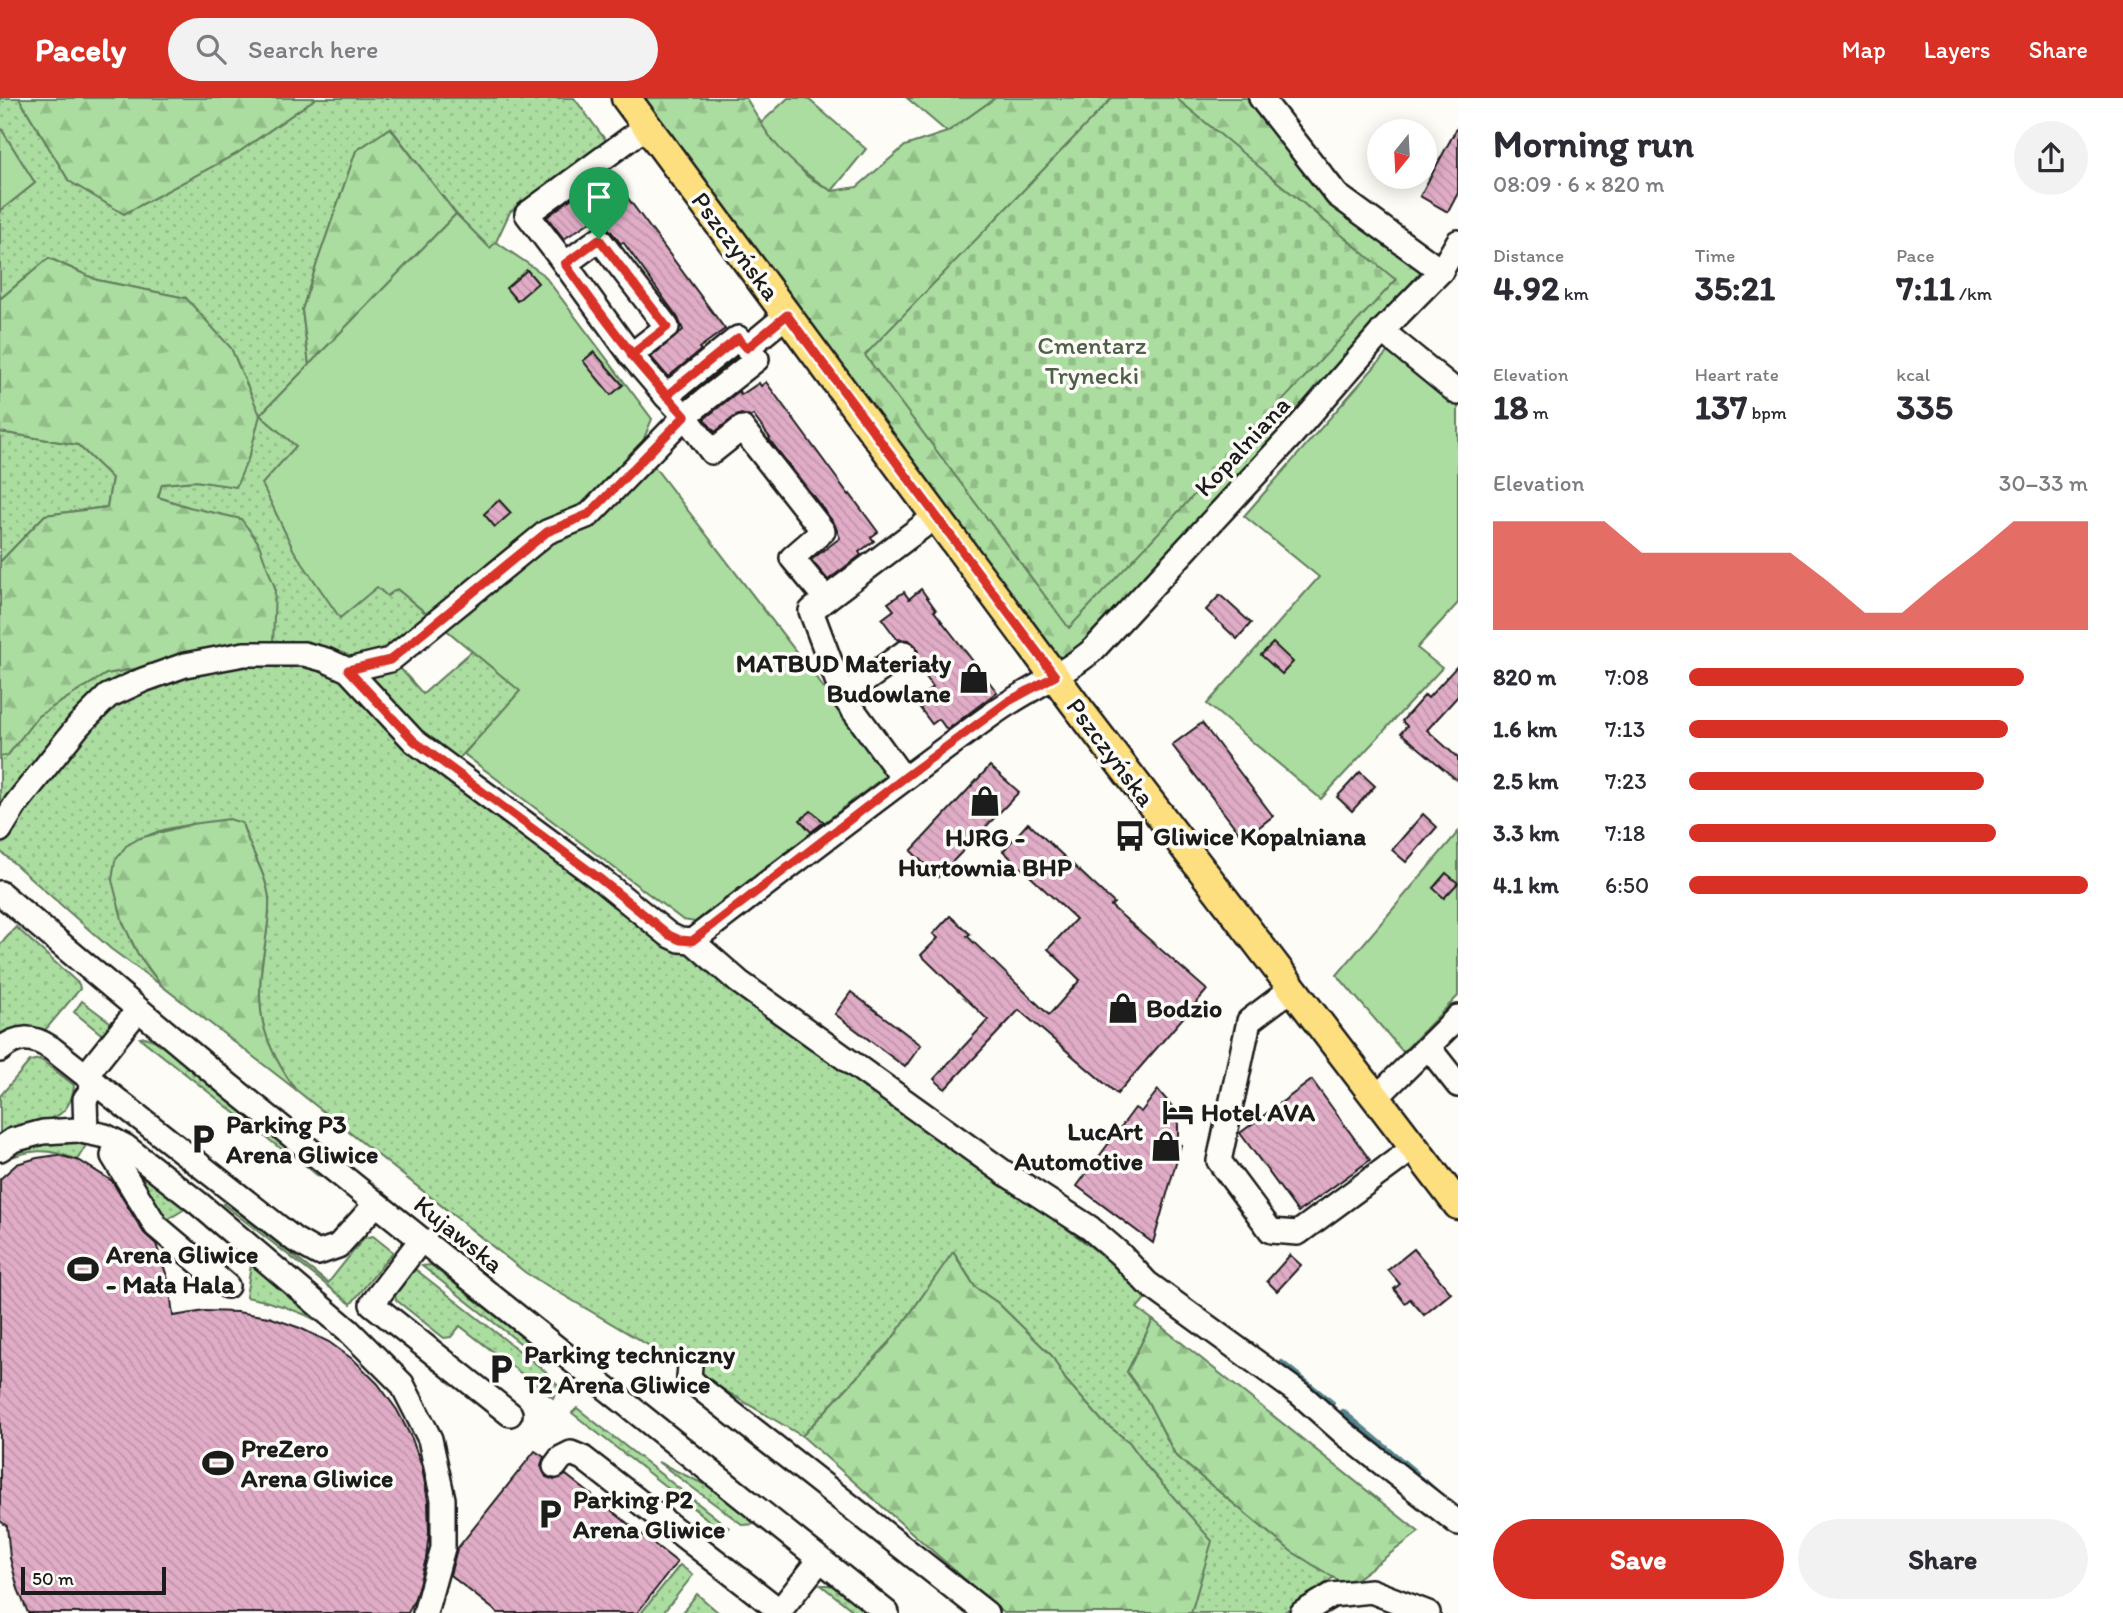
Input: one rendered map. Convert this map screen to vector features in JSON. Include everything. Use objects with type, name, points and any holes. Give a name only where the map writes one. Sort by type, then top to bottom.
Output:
[{"type":"main road","name":"Pszczyńska","points":[[626,98],[1168,827],[1458,1205]]},
{"type":"street","points":[[1261,98],[1336,195],[1441,271]]},
{"type":"street","points":[[647,126],[527,214],[631,355],[685,416],[712,452],[742,428],[823,531],[792,558],[826,599]]},
{"type":"street","points":[[565,264],[599,239],[667,327],[631,355]]},
{"type":"street","name":"Kopalniana","points":[[692,941],[904,778],[1016,696],[1086,656],[1290,437],[1382,331],[1441,271],[1458,242]]},
{"type":"street","points":[[747,348],[787,315]]},
{"type":"street","points":[[1382,331],[1458,393]]},
{"type":"street","points":[[348,670],[390,660],[547,532],[589,514],[685,416],[757,359],[738,338],[666,396]]},
{"type":"street","points":[[904,778],[843,696],[811,611],[936,516]]},
{"type":"street","points":[[843,696],[904,653]]},
{"type":"street","points":[[0,830],[16,804],[79,725],[108,696],[185,665],[244,654],[304,654],[327,660],[348,670],[407,733],[434,757],[599,878],[669,935],[692,941],[738,982],[1005,1173],[1090,1228],[1120,1254],[1147,1283],[1300,1394],[1345,1434],[1458,1524]]},
{"type":"street","name":"Kujawska","points":[[0,893],[138,1010],[376,1204],[887,1613]]},
{"type":"street","points":[[1293,987],[1249,1021],[1219,1161],[1271,1231],[1298,1233],[1415,1147]]},
{"type":"street","points":[[86,1132],[85,1099],[91,1079],[138,1010]]},
{"type":"street","points":[[1377,1097],[1458,1017]]},
{"type":"street","points":[[0,1050],[12,1041],[24,1038],[37,1040],[91,1079],[295,1240],[318,1253],[338,1246],[376,1204]]},
{"type":"street","points":[[1429,1048],[1458,1085]]},
{"type":"street","points":[[0,1149],[13,1140],[43,1132],[86,1132],[105,1136],[126,1147],[198,1203],[348,1330],[402,1384],[430,1439],[443,1499],[443,1548],[425,1613]]},
{"type":"street","points":[[116,1142],[113,1156],[156,1226],[227,1286]]},
{"type":"street","points":[[421,1240],[372,1304],[510,1414]]},
{"type":"street","points":[[690,1365],[689,1378],[695,1384],[986,1613]]},
{"type":"street","points":[[555,1466],[561,1458],[571,1453],[583,1458],[779,1612],[820,1560]]},
{"type":"street","points":[[1302,1613],[1332,1595],[1371,1591],[1428,1613]]},
{"type":"green space","points":[[0,98],[19,98],[69,181],[236,154],[316,98],[574,98],[607,142],[510,212],[490,249],[456,214],[391,128],[356,151],[302,310],[309,365],[260,415],[296,446],[377,587],[397,589],[429,616],[386,652],[423,694],[472,651],[521,691],[445,774],[1151,1292],[1137,1308],[1153,1320],[1127,1372],[1147,1400],[1176,1456],[1291,1551],[1334,1577],[1283,1613],[1191,1613],[1211,1541],[1129,1442],[1102,1421],[1065,1379],[1052,1356],[998,1303],[975,1287],[954,1252],[890,1342],[802,1436],[526,1273],[295,1089],[276,1059],[261,1015],[260,999],[269,899],[242,823],[190,825],[157,832],[127,848],[115,861],[119,897],[132,943],[162,986],[111,949],[0,851],[0,756],[7,756],[38,716],[106,674],[273,644],[189,507],[158,497],[162,484],[195,481],[236,486],[186,298],[97,280],[49,258],[0,299],[0,211],[35,183],[0,127]]},
{"type":"green space","points":[[19,98],[316,98],[236,154],[124,214],[69,181]]},
{"type":"green space","name":"Cmentarz Trynecki","points":[[626,98],[746,98],[768,134],[808,177],[832,191],[857,187],[905,146],[947,132],[995,98],[1261,98],[1423,269],[1288,423],[1061,665]]},
{"type":"green space","points":[[788,98],[807,98],[866,149],[832,191],[792,162],[761,123]]},
{"type":"green space","points":[[907,98],[995,98],[947,132]]},
{"type":"green space","name":"Cmentarz Trynecki","points":[[1112,98],[1176,98],[1396,280],[1069,628],[865,355]]},
{"type":"green space","points":[[0,127],[35,183],[0,211]]},
{"type":"green space","points":[[390,128],[456,214],[309,365],[302,310],[318,260],[356,151]]},
{"type":"green space","points":[[456,214],[490,248],[496,242],[543,274],[652,419],[640,448],[886,769],[885,776],[695,922],[683,920],[464,754],[520,691],[397,589],[387,596],[377,587],[340,618],[294,551],[262,484],[296,446],[260,415]]},
{"type":"green space","points":[[49,258],[97,280],[186,298],[231,348],[260,415],[250,454],[236,487],[195,481],[162,484],[158,497],[241,519],[258,542],[275,588],[273,644],[106,674],[38,716],[7,756],[0,756],[0,562],[45,515],[107,507],[112,478],[78,445],[0,432],[0,299]]},
{"type":"green space","points":[[1391,348],[1458,403],[1458,603],[1417,648],[1442,668],[1321,799],[1207,704],[1319,577],[1244,516]]},
{"type":"green space","points":[[0,432],[78,445],[112,478],[107,507],[45,515],[0,562]]},
{"type":"green space","points":[[229,819],[242,823],[267,889],[269,915],[260,982],[261,1015],[276,1059],[295,1089],[162,986],[138,954],[123,923],[112,880],[115,861],[126,846],[140,838],[192,824]]},
{"type":"green space","points":[[1458,832],[1458,996],[1403,1052],[1337,975]]},
{"type":"green space","points":[[16,927],[79,984],[80,989],[41,1035],[0,1041],[0,945]]},
{"type":"green space","points":[[82,1001],[114,1025],[106,1038],[74,1012]]},
{"type":"green space","points":[[145,1037],[165,1044],[322,1176],[277,1146],[140,1038]]},
{"type":"green space","points":[[40,1059],[74,1085],[71,1099],[57,1116],[0,1135],[0,1096],[30,1061]]},
{"type":"green space","points":[[42,1139],[88,1142],[77,1160],[57,1153],[38,1151],[19,1154],[0,1162],[0,1156]]},
{"type":"green space","points":[[127,1158],[327,1323],[277,1304],[246,1297],[251,1265],[185,1209],[162,1223]]},
{"type":"green space","points":[[225,1202],[328,1283],[364,1238],[373,1236],[393,1252],[351,1304],[223,1204]]},
{"type":"green space","points":[[953,1252],[975,1287],[998,1303],[1052,1356],[1065,1379],[1102,1421],[1129,1442],[1148,1468],[1212,1541],[1191,1613],[1003,1613],[802,1436],[890,1342]]},
{"type":"green space","points":[[431,1265],[528,1342],[548,1365],[422,1266]]},
{"type":"green space","points":[[415,1269],[545,1371],[559,1387],[553,1398],[460,1326],[451,1337],[444,1338],[396,1300],[395,1295]]},
{"type":"green space","points":[[1153,1320],[1419,1532],[1347,1586],[1291,1551],[1176,1456],[1147,1400],[1127,1372]]},
{"type":"green space","points":[[577,1408],[729,1528],[725,1533],[572,1413]]},
{"type":"green space","points":[[658,1462],[714,1489],[758,1524],[743,1525]]},
{"type":"green space","points":[[680,1565],[693,1575],[663,1613],[641,1613]]},
{"type":"green space","points":[[821,1585],[835,1585],[867,1613],[856,1613]]},
{"type":"green space","points":[[697,1594],[719,1613],[682,1613]]},
{"type":"building","points":[[1458,126],[1458,193],[1448,212],[1420,196],[1424,189],[1437,189],[1437,165]]},
{"type":"building","points":[[613,178],[725,329],[699,348],[701,350],[668,377],[651,357],[683,330],[678,318],[623,242],[621,244],[599,216],[564,239],[547,217],[581,191],[586,198]]},
{"type":"building","points":[[527,270],[538,283],[517,301],[506,288]]},
{"type":"building","points":[[594,352],[623,385],[611,395],[583,361]]},
{"type":"building","points":[[766,382],[878,532],[871,537],[874,541],[859,552],[861,555],[828,580],[811,560],[840,538],[834,523],[753,415],[750,417],[741,414],[734,417],[715,432],[704,419],[739,391],[741,395],[759,383],[761,386]]},
{"type":"building","points":[[499,500],[511,513],[495,527],[484,514]]},
{"type":"building","points":[[921,589],[936,610],[934,611],[997,692],[947,730],[939,719],[932,724],[920,708],[927,703],[921,696],[933,687],[915,661],[918,652],[916,646],[909,640],[897,639],[882,619],[894,610],[888,603],[904,592],[909,599]]},
{"type":"building","points":[[1220,595],[1251,623],[1237,639],[1206,610]]},
{"type":"building","points":[[1273,643],[1293,662],[1282,674],[1261,655]]},
{"type":"building","points":[[1458,665],[1458,696],[1427,730],[1458,758],[1458,781],[1401,733],[1407,726],[1402,721],[1425,695],[1428,698]]},
{"type":"building","points":[[1202,723],[1273,816],[1244,839],[1172,745]]},
{"type":"building","points":[[990,766],[1019,792],[938,877],[911,851]]},
{"type":"building","points":[[1360,772],[1375,786],[1352,811],[1337,797]]},
{"type":"building","points":[[811,811],[824,822],[811,832],[800,820]]},
{"type":"building","points":[[1423,814],[1437,827],[1406,862],[1392,850]]},
{"type":"building","points":[[1028,823],[1114,903],[1111,906],[1207,990],[1117,1094],[1019,1010],[945,1089],[934,1079],[988,1020],[921,955],[938,938],[933,934],[950,916],[970,934],[967,936],[1049,1015],[1080,980],[1048,949],[1076,919],[1003,851]]},
{"type":"building","points":[[1446,873],[1458,883],[1444,898],[1433,888]]},
{"type":"building","points":[[851,992],[921,1045],[905,1067],[835,1014]]},
{"type":"building","points":[[1312,1080],[1370,1160],[1298,1212],[1240,1133]]},
{"type":"building","points":[[1158,1090],[1175,1110],[1178,1144],[1181,1145],[1153,1243],[1077,1186],[1135,1108],[1141,1112]]},
{"type":"building","name":"PreZero Arena Gliwice","points":[[58,1155],[80,1161],[112,1181],[144,1233],[156,1244],[169,1282],[173,1316],[205,1311],[269,1317],[329,1342],[355,1361],[378,1384],[397,1410],[412,1439],[422,1467],[428,1501],[429,1533],[426,1559],[408,1613],[28,1613],[10,1558],[7,1526],[0,1521],[0,1179],[17,1164]]},
{"type":"building","points":[[1414,1249],[1451,1293],[1424,1315],[1410,1299],[1405,1303],[1394,1289],[1400,1284],[1388,1270]]},
{"type":"building","points":[[1290,1255],[1301,1265],[1277,1291],[1267,1281]]},
{"type":"building","name":"Parking P2 Arena Gliwice","points":[[535,1451],[544,1457],[541,1465],[546,1477],[554,1480],[566,1475],[677,1562],[637,1613],[498,1613],[450,1575],[457,1549]]},
{"type":"waterway","points":[[1282,1363],[1332,1403]]},
{"type":"waterway","points":[[1343,1412],[1416,1473]]},
{"type":"waterway","points":[[1424,1481],[1437,1493]]},
{"type":"place","name":"MATBUD Materiały Budowlane","points":[[974,678]]},
{"type":"place","name":"HJRG - Hurtownia BHP","points":[[985,801]]},
{"type":"place","name":"Gliwice Kopalniana","points":[[1130,836]]},
{"type":"place","name":"Bodzio","points":[[1123,1008]]},
{"type":"place","name":"Hotel AVA","points":[[1178,1112]]},
{"type":"place","name":"Parking P3 Arena Gliwice","points":[[203,1139]]},
{"type":"place","name":"LucArt Automotive","points":[[1166,1146]]},
{"type":"place","name":"Arena Gliwice - Mała Hala","points":[[83,1269]]},
{"type":"place","name":"Parking techniczny T2 Arena Gliwice","points":[[501,1369]]},
{"type":"place","name":"PreZero Arena Gliwice","points":[[218,1463]]},
{"type":"place","name":"Parking P2 Arena Gliwice","points":[[550,1514]]},
{"type":"route","points":[[599,239],[565,264],[631,355],[666,396],[685,416],[589,514],[547,532],[390,660],[348,670],[414,741],[444,765],[599,878],[669,935],[692,941],[1009,701],[1055,676],[787,315],[747,348],[738,338],[666,396],[631,355],[667,327],[599,239]]}]
